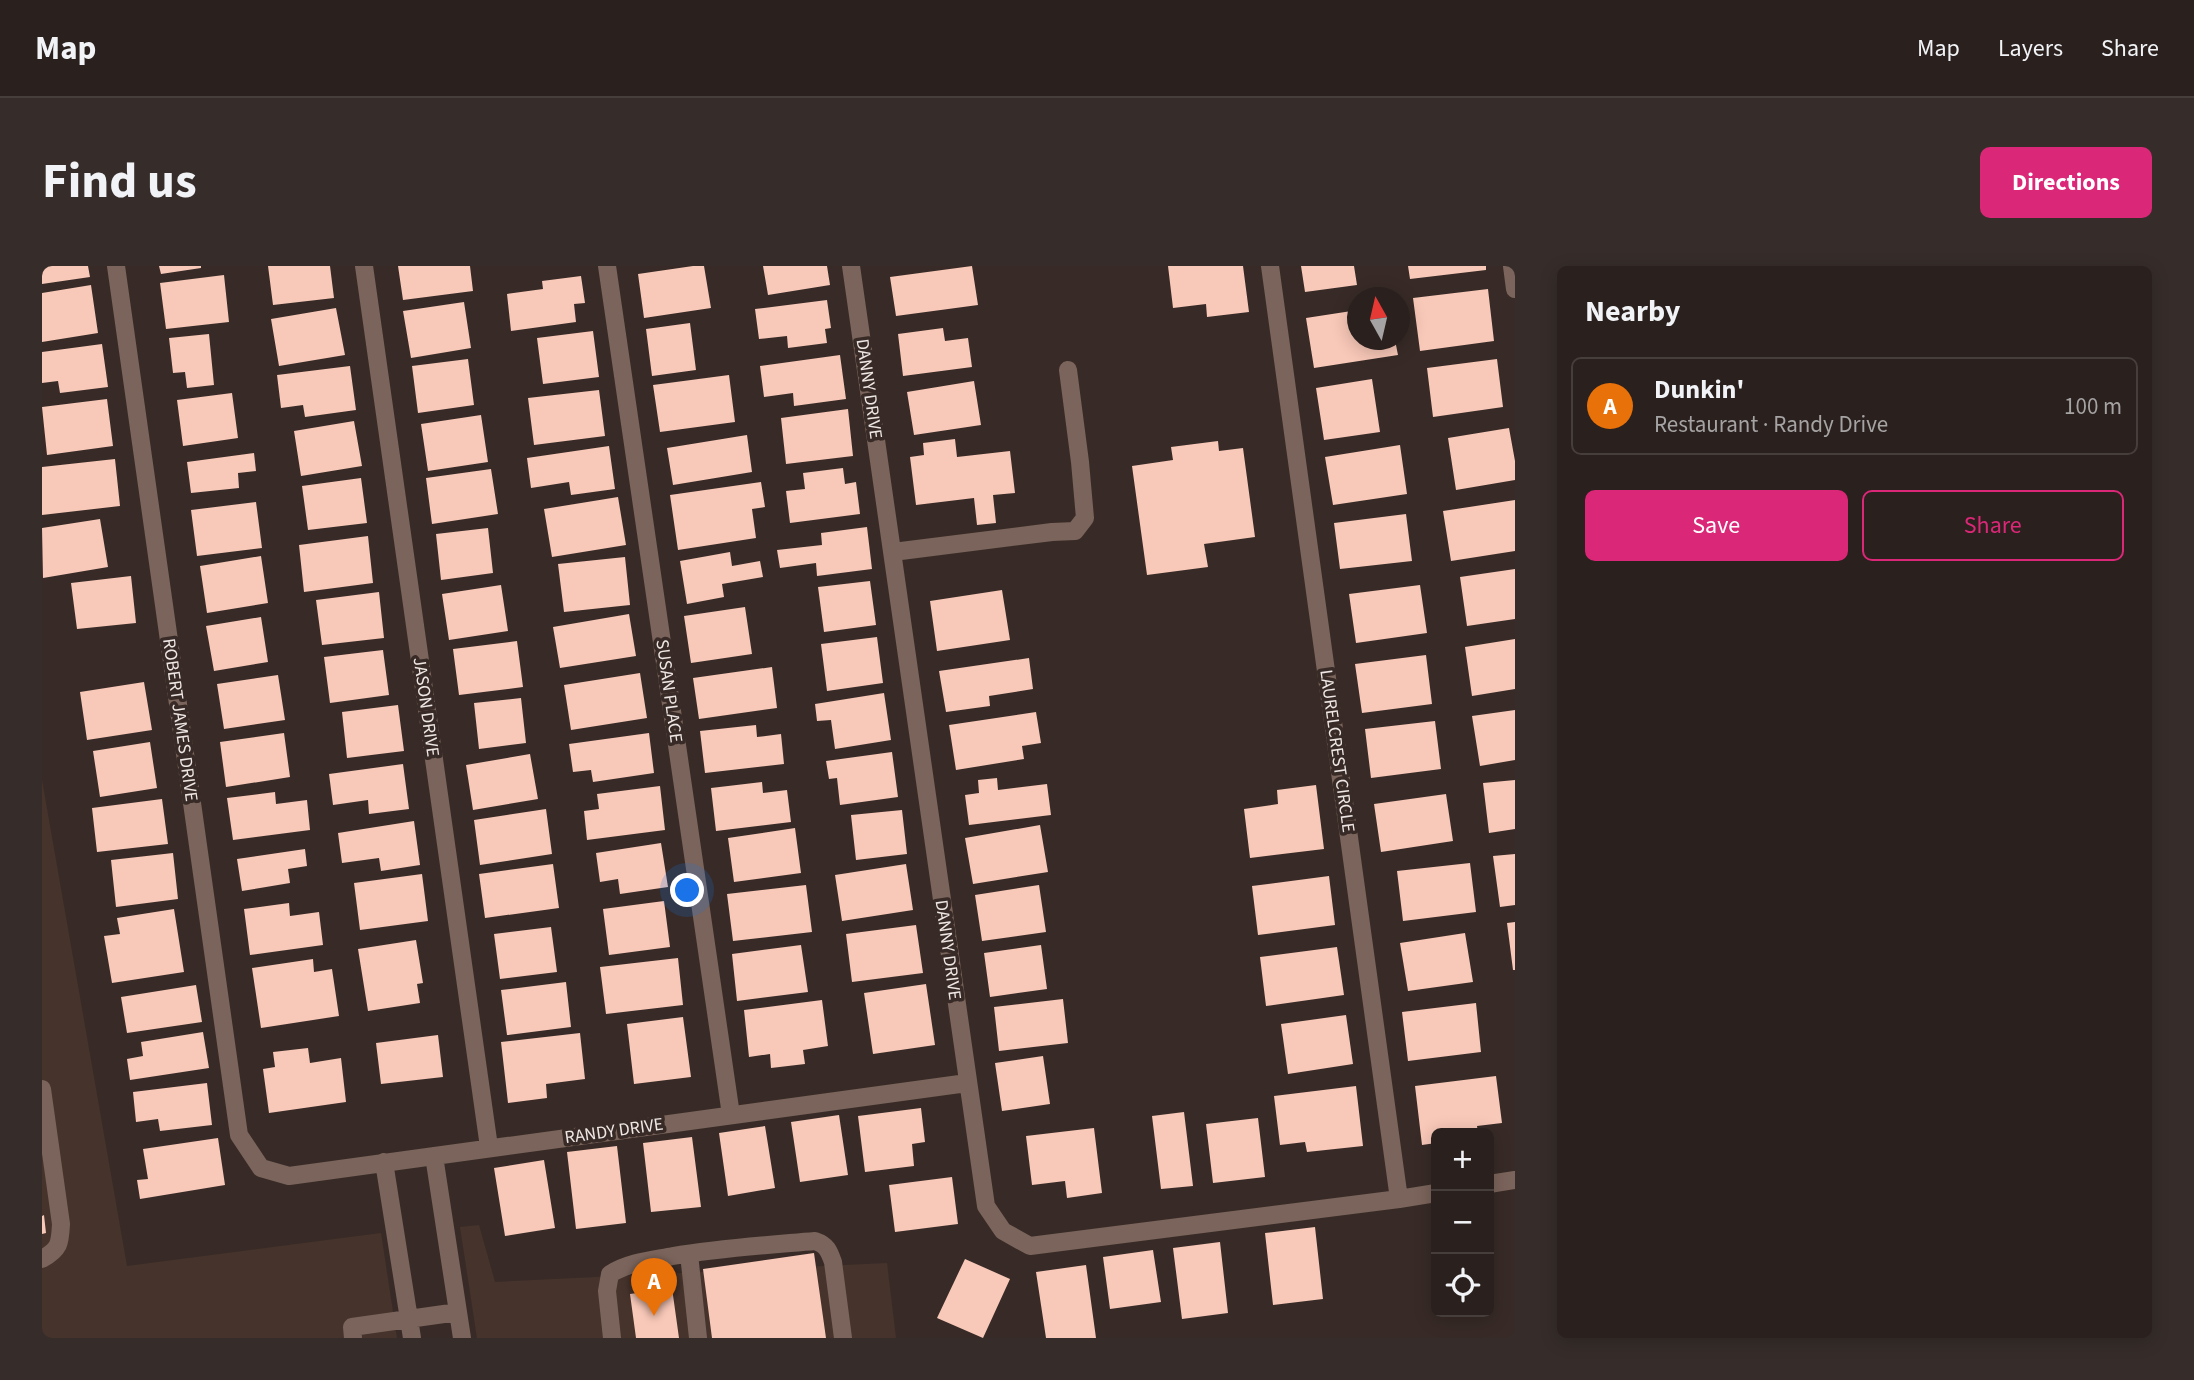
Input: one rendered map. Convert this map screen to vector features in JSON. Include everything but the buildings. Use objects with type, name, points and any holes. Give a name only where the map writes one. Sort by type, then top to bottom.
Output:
[{"type":"street","name":"ROBERT JAMES DRIVE","points":[[116,266],[239,1135],[261,1168]]},
{"type":"street","name":"JASON DRIVE","points":[[364,266],[489,1147]]},
{"type":"street","name":"SUSAN PLACE","points":[[607,266],[731,1115]]},
{"type":"street","name":"DANNY DRIVE","points":[[851,266],[986,1206],[1003,1231],[1030,1246],[1399,1199]]},
{"type":"street","name":"LAURELCREST CIRCLE","points":[[1270,266],[1399,1199]]},
{"type":"street","points":[[1512,266],[1515,289]]},
{"type":"street","points":[[893,552],[1052,531],[1075,531],[1085,518],[1068,370]]},
{"type":"street","name":"RANDY DRIVE","points":[[261,1168],[289,1177],[489,1147],[967,1083]]},
{"type":"street","points":[[42,1089],[61,1224],[60,1244],[42,1259]]},
{"type":"street","points":[[434,1156],[463,1338]]},
{"type":"street","points":[[384,1162],[412,1338]]},
{"type":"street","points":[[1494,1183],[1515,1180]]},
{"type":"street","points":[[1399,1199],[1431,1194]]},
{"type":"street","points":[[612,1338],[607,1291],[610,1274],[621,1267],[734,1247],[815,1241],[829,1250],[833,1262],[843,1338]]},
{"type":"street","points":[[689,1254],[698,1338]]},
{"type":"street","points":[[354,1338],[352,1327],[458,1312]]},
{"type":"shaded area","points":[[42,780],[127,1266],[381,1233],[397,1338],[42,1338]]},
{"type":"shaded area","points":[[479,1225],[495,1282],[887,1263],[896,1338],[477,1338],[460,1227]]},
{"type":"place","name":"Dunkin'","points":[[654,1316]]}]
